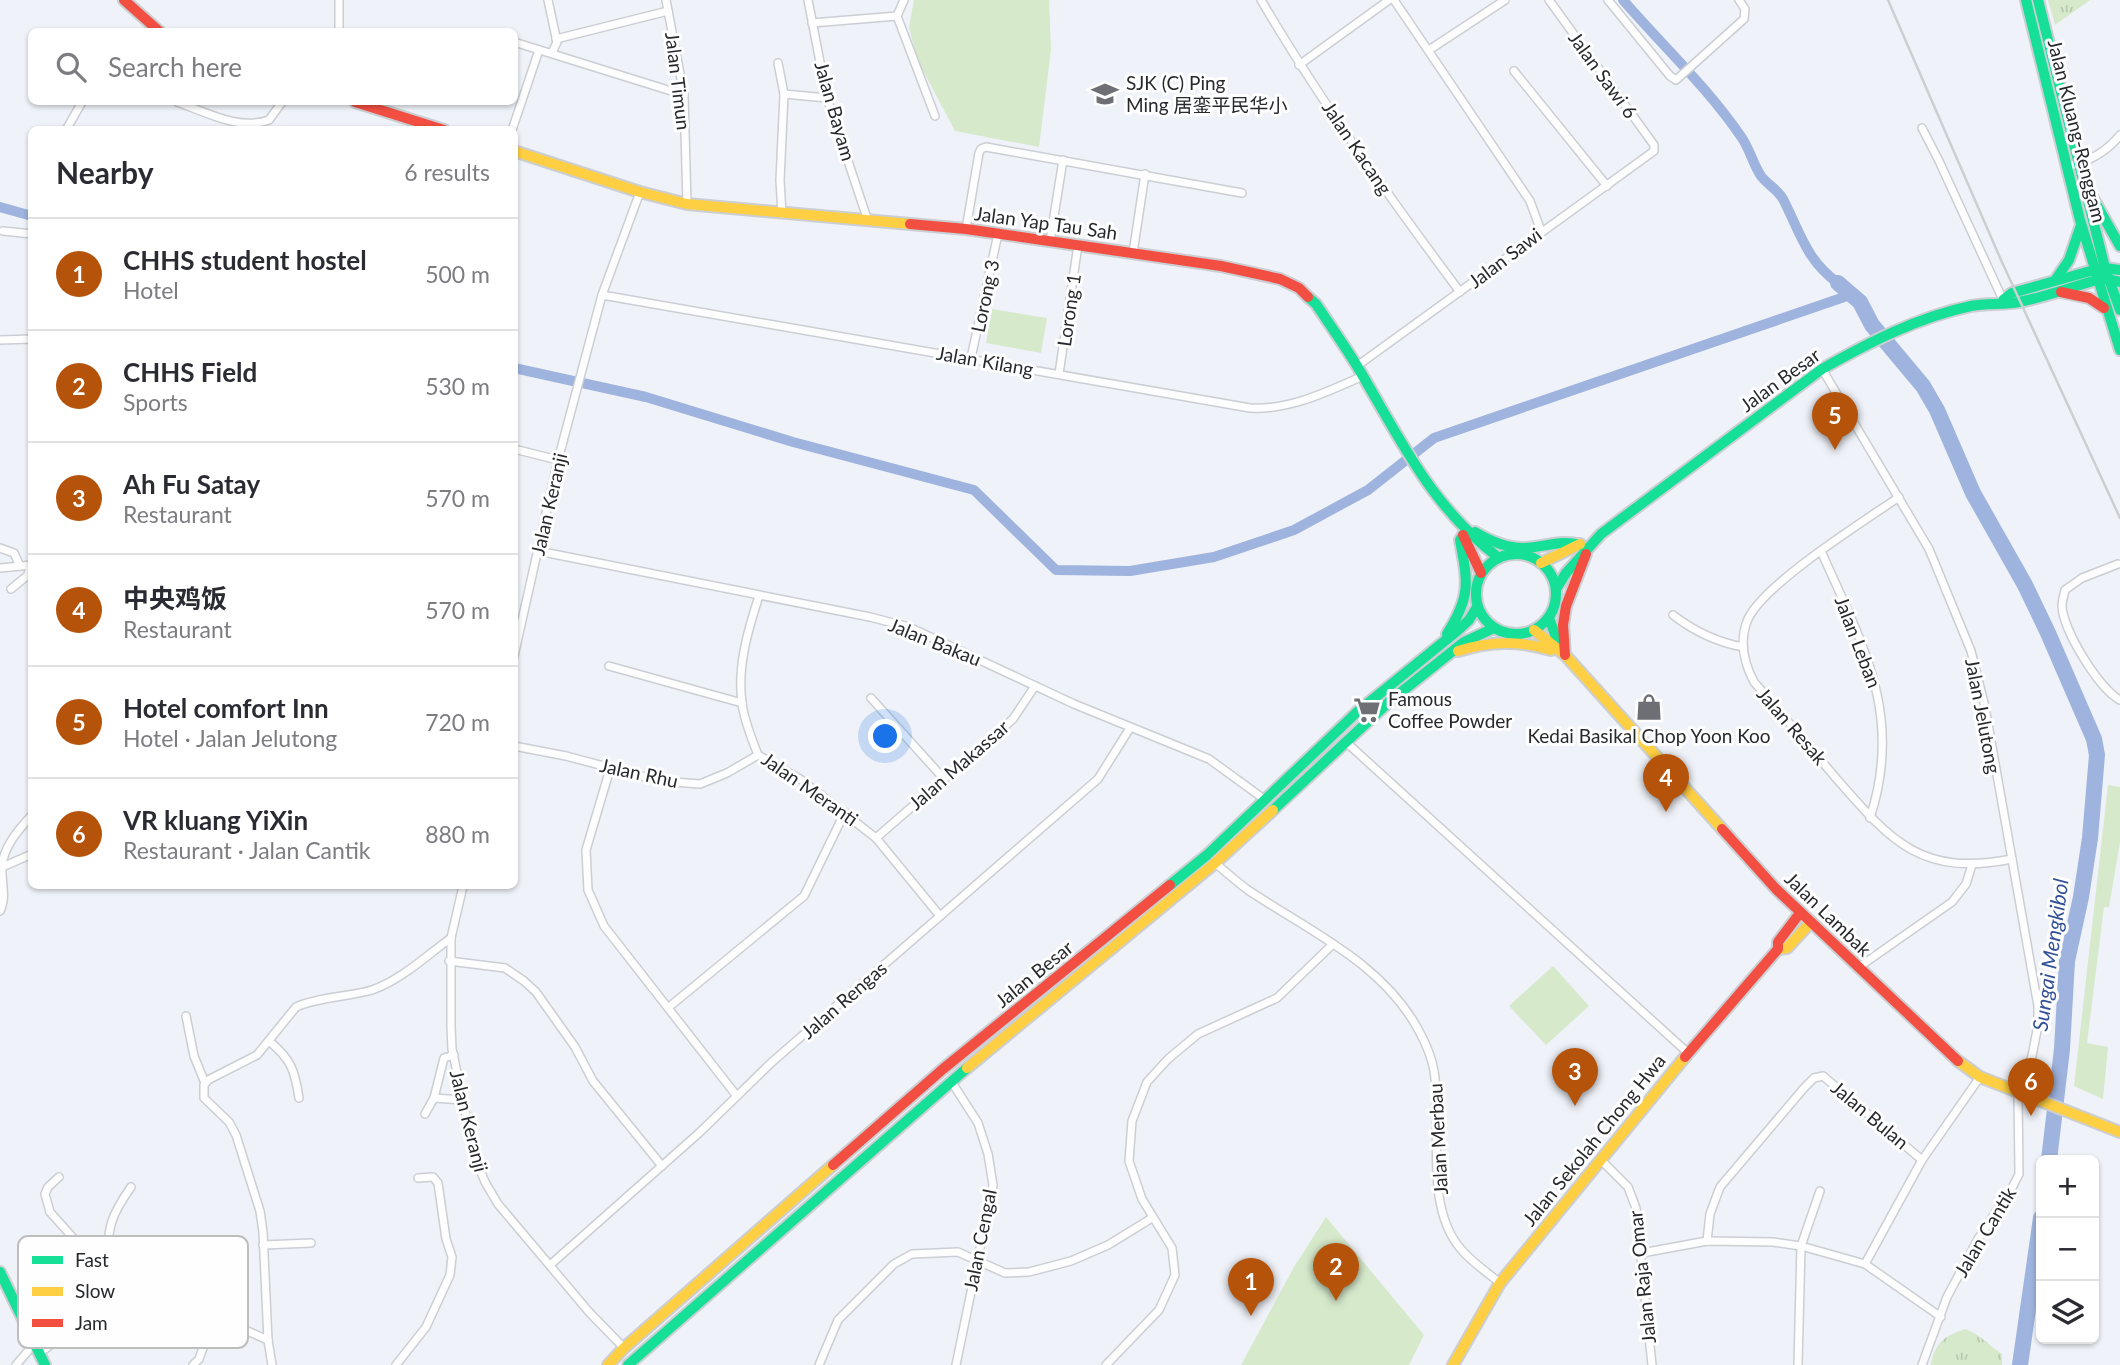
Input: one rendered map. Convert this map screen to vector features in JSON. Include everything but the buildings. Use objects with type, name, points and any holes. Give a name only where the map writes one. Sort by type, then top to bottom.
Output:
[{"type":"main road","points":[[124,0],[156,28]]},
{"type":"main road","name":"Jalan Kluang-Renggam","points":[[2026,0],[2081,225],[2120,310]]},
{"type":"main road","name":"Jalan Kluang-Renggam","points":[[2038,0],[2105,275],[2106,310],[2120,350]]},
{"type":"main road","points":[[365,105],[431,126]]},
{"type":"main road","name":"Jalan Yap Tau Sah","points":[[518,153],[687,204],[966,229],[1222,266],[1280,279],[1299,288],[1316,304],[1357,366],[1420,475],[1467,534],[1499,558]]},
{"type":"main road","points":[[2084,184],[2120,246]]},
{"type":"main road","points":[[2081,225],[2072,257],[2054,286],[2097,301],[2106,310]]},
{"type":"main road","name":"Jalan Besar","points":[[1541,563],[1582,548],[1822,369],[1845,355],[1896,330],[1955,310],[2003,300],[2016,303],[2054,286],[2120,270]]},
{"type":"main road","points":[[1440,644],[1460,617],[1466,595],[1467,572],[1460,540],[1467,534],[1479,533],[1494,543],[1523,548],[1570,542],[1582,548],[1586,557],[1574,580],[1563,617],[1564,653]]},
{"type":"main road","name":"Jalan Yap Tau Sah","points":[[1467,534],[1481,573]]},
{"type":"main road","name":"Jalan Besar","points":[[1549,618],[1556,599],[1556,589],[1582,548]]},
{"type":"main road","points":[[1556,589],[1549,571],[1531,557],[1520,555],[1499,558],[1481,573],[1477,584],[1477,607],[1484,619],[1494,628],[1513,635],[1534,630],[1549,618],[1564,653]]},
{"type":"main road","name":"Jalan Besar","points":[[608,1365],[624,1348],[937,1074],[1207,855],[1356,713],[1469,620],[1477,607]]},
{"type":"main road","name":"Jalan Besar","points":[[628,1365],[951,1081],[1215,863],[1390,701],[1464,642],[1494,628]]},
{"type":"main road","points":[[1534,630],[1564,653]]},
{"type":"main road","points":[[1448,654],[1481,644],[1505,642],[1538,645],[1564,653]]},
{"type":"main road","name":"Jalan Lambak","points":[[1564,653],[1748,860],[1800,913],[1960,1063],[1980,1077],[2018,1094],[2120,1132]]},
{"type":"main road","name":"Jalan Sekolah Chong Hwa","points":[[1778,949],[1777,942],[1800,913]]},
{"type":"main road","name":"Jalan Sekolah Chong Hwa","points":[[1453,1365],[1500,1283],[1688,1053],[1778,949],[1787,948],[1811,922]]},
{"type":"main road","points":[[0,1272],[18,1315]]},
{"type":"main road","points":[[0,1293],[18,1325]]},
{"type":"main road","points":[[31,1348],[45,1365]]},
{"type":"main road","points":[[32,1348],[34,1365]]},
{"type":"street","points":[[339,0],[339,28]]},
{"type":"street","points":[[548,0],[556,39],[552,53]]},
{"type":"street","name":"Jalan Timun","points":[[666,0],[684,95],[687,204]]},
{"type":"street","name":"Jalan Bayam","points":[[808,0],[827,97],[868,221]]},
{"type":"street","points":[[904,0],[897,16],[935,116]]},
{"type":"street","name":"Jalan Kacang","points":[[1261,0],[1299,65],[1387,195],[1460,292]]},
{"type":"street","points":[[1299,65],[1388,0]]},
{"type":"street","points":[[1394,0],[1530,201],[1541,231]]},
{"type":"street","points":[[1429,50],[1505,0]]},
{"type":"street","name":"Jalan Sawi 6","points":[[1549,0],[1654,145],[1654,151]]},
{"type":"street","points":[[1608,0],[1676,80],[1744,19],[1745,9],[1740,0]]},
{"type":"street","points":[[556,39],[668,11]]},
{"type":"street","points":[[812,23],[897,16]]},
{"type":"street","points":[[518,43],[684,95]]},
{"type":"street","points":[[513,126],[539,50]]},
{"type":"street","points":[[778,63],[784,94],[780,180],[782,214]]},
{"type":"street","points":[[1514,71],[1607,187]]},
{"type":"street","points":[[784,94],[827,97]]},
{"type":"street","points":[[68,126],[80,105]]},
{"type":"street","points":[[185,105],[250,125],[269,120],[280,105]]},
{"type":"street","points":[[1922,128],[2003,300]]},
{"type":"street","points":[[2066,167],[2079,164],[2103,152],[2120,135]]},
{"type":"street","points":[[966,229],[981,149],[986,147],[1242,193]]},
{"type":"street","name":"Jalan Sawi","points":[[1357,366],[1654,151]]},
{"type":"street","points":[[1050,241],[1063,160]]},
{"type":"street","points":[[1133,253],[1145,174]]},
{"type":"street","points":[[602,295],[640,192]]},
{"type":"street","points":[[3,231],[28,234]]},
{"type":"street","name":"Lorong 3","points":[[971,358],[998,234]]},
{"type":"street","name":"Lorong 1","points":[[1059,374],[1078,245]]},
{"type":"street","name":"Jalan Kilang","points":[[602,295],[1250,408],[1267,408],[1306,401],[1363,376]]},
{"type":"street","name":"Jalan Keranji","points":[[518,638],[558,460],[602,295]]},
{"type":"street","points":[[0,340],[28,339]]},
{"type":"street","name":"Jalan Jelutong","points":[[1822,369],[1929,549],[1971,652],[1982,693],[2038,1006],[2038,1025],[2032,1056],[2018,1094]]},
{"type":"street","points":[[518,450],[558,460]]},
{"type":"street","points":[[1673,615],[1705,636],[1743,647],[1745,630],[1756,606],[1821,551],[1899,497]]},
{"type":"street","points":[[0,548],[14,553],[20,566]]},
{"type":"street","name":"Jalan Bakau","points":[[538,551],[909,627],[1130,728],[1209,759],[1264,799]]},
{"type":"street","name":"Jalan Leban","points":[[1821,551],[1868,659],[1881,709],[1881,772],[1870,818]]},
{"type":"street","points":[[2118,564],[2082,578],[2065,590],[2062,608],[2078,649],[2112,695],[2120,700]]},
{"type":"street","points":[[0,568],[28,565]]},
{"type":"street","points":[[11,589],[28,572]]},
{"type":"street","name":"Jalan Meranti","points":[[759,596],[744,642],[742,703],[758,755],[800,779],[876,838],[940,916]]},
{"type":"street","name":"Jalan Resak","points":[[1743,647],[1745,663],[1754,682],[1886,834],[1912,851],[1940,861],[1972,865],[2012,859]]},
{"type":"street","points":[[609,666],[742,703]]},
{"type":"street","name":"Jalan Makassar","points":[[876,838],[1013,719],[1035,686]]},
{"type":"street","points":[[871,698],[944,779]]},
{"type":"street","name":"Jalan Rengas","points":[[550,1265],[736,1096],[1098,779],[1130,728]]},
{"type":"street","points":[[1347,743],[1688,1053]]},
{"type":"street","name":"Jalan Rhu","points":[[518,747],[566,756],[660,781],[700,784],[727,773],[758,755]]},
{"type":"street","points":[[610,769],[586,850],[588,890],[604,926],[736,1096]]},
{"type":"street","points":[[669,1007],[804,896],[845,812]]},
{"type":"street","points":[[0,911],[4,899],[1,868],[10,843],[28,820]]},
{"type":"street","points":[[1,868],[28,856]]},
{"type":"street","name":"Jalan Merbau","points":[[1215,863],[1247,889],[1334,944],[1397,996],[1420,1032],[1434,1070],[1439,1186],[1445,1224],[1460,1249],[1500,1283]]},
{"type":"street","points":[[1859,967],[1952,902],[1966,884],[1972,865]]},
{"type":"street","name":"Jalan Keranji","points":[[462,889],[451,938],[449,961],[454,1055],[475,1157],[498,1205],[589,1312],[624,1348]]},
{"type":"street","points":[[272,1365],[260,1211],[236,1135],[229,1122],[204,1098],[202,1091],[205,1083],[257,1055],[296,1007],[384,985],[451,938]]},
{"type":"street","points":[[1106,1365],[1159,1310],[1175,1275],[1172,1248],[1142,1199],[1129,1161],[1132,1121],[1147,1082],[1168,1059],[1198,1034],[1277,998],[1334,944]]},
{"type":"street","points":[[449,961],[505,968],[536,992],[575,1047],[593,1081],[662,1166]]},
{"type":"street","points":[[186,1016],[194,1056],[205,1083]]},
{"type":"street","points":[[270,1042],[288,1058],[299,1098]]},
{"type":"street","points":[[425,1114],[434,1098],[444,1058],[454,1055]]},
{"type":"street","name":"Jalan Bulan","points":[[1707,1241],[1710,1214],[1720,1187],[1804,1088],[1820,1076],[1856,1101],[1922,1160],[1865,1264]]},
{"type":"street","points":[[1922,1160],[1980,1077]]},
{"type":"street","name":"Jalan Cengal","points":[[951,1081],[978,1123],[988,1153],[993,1185],[956,1365]]},
{"type":"street","name":"Jalan Cantik","points":[[1922,1365],[1947,1297],[1978,1239],[2019,1174],[2018,1094]]},
{"type":"street","points":[[434,1098],[463,1100]]},
{"type":"street","name":"Jalan Raja Omar","points":[[1601,1160],[1628,1187],[1636,1208],[1652,1365]]},
{"type":"street","points":[[59,1177],[48,1187],[45,1194],[50,1212],[71,1236]]},
{"type":"street","points":[[396,1365],[426,1327],[451,1269],[452,1258],[446,1239],[438,1183],[433,1177],[418,1178]]},
{"type":"street","points":[[108,1236],[112,1214],[131,1186]]},
{"type":"street","points":[[1798,1365],[1801,1246],[1820,1191]]},
{"type":"street","points":[[819,1365],[838,1320],[894,1264],[912,1254],[958,1252],[1004,1273],[1029,1272],[1071,1261],[1108,1245],[1152,1218]]},
{"type":"street","points":[[1642,1253],[1707,1241],[1773,1242],[1801,1246],[1865,1264],[1941,1317]]},
{"type":"street","points":[[263,1245],[311,1243]]},
{"type":"street","points":[[248,1332],[268,1340]]},
{"type":"street","points":[[16,1365],[42,1348]]},
{"type":"street","points":[[193,1365],[199,1359],[203,1348]]},
{"type":"green space","points":[[914,0],[1049,0],[1051,50],[1039,147],[955,131],[917,59],[909,27]]},
{"type":"green space","points":[[2048,0],[2090,0],[2055,25]]},
{"type":"green space","points":[[992,309],[1047,318],[1041,353],[986,343]]},
{"type":"green space","points":[[2108,785],[2120,787],[2120,842],[2109,907],[2104,907],[2087,1043],[2108,1047],[2103,1099],[2074,1086]]},
{"type":"green space","points":[[1553,966],[1589,1006],[1546,1045],[1509,1006]]},
{"type":"green space","points":[[1326,1217],[1424,1335],[1409,1365],[1241,1365],[1294,1267]]},
{"type":"green space","points":[[1965,1329],[2002,1354],[2002,1365],[1931,1365],[1935,1351],[1942,1341]]},
{"type":"waterway","points":[[1623,0],[1729,120],[1745,143],[1761,176],[1783,199],[1811,255],[1838,283]]},
{"type":"waterway","points":[[0,207],[28,215]]},
{"type":"waterway","points":[[1838,283],[1860,302],[1872,325],[1923,386],[1937,410],[1973,493],[2025,585],[2048,633],[2094,739],[2097,755],[2090,838],[2067,961],[2062,1049],[2050,1155]]},
{"type":"waterway","points":[[518,369],[646,397],[793,442],[974,490],[1056,570],[1130,571],[1214,557],[1294,530],[1368,490],[1434,438],[1853,294]]},
{"type":"waterway","name":"Sungai Mengkibol","points":[[2020,1365],[2036,1253]]},
{"type":"railway","points":[[1888,0],[2001,260],[2120,518]]},
{"type":"traffic: fast","points":[[2026,0],[2080,220],[2120,350]]},
{"type":"traffic: fast","points":[[2038,0],[2105,268],[2120,310]]},
{"type":"traffic: fast","points":[[2091,195],[2120,246]]},
{"type":"traffic: fast","points":[[2056,279],[2069,260],[2081,225]]},
{"type":"traffic: fast","points":[[2003,300],[2012,293],[2094,270],[2120,270]]},
{"type":"traffic: fast","points":[[1556,589],[1566,573],[1601,534],[1839,359],[1894,332],[1951,311],[1977,305],[2019,302],[2097,280],[2120,282]]},
{"type":"traffic: fast","points":[[1308,297],[1316,304],[1347,350],[1418,470],[1454,516],[1499,558]]},
{"type":"traffic: fast","points":[[1475,532],[1516,548],[1559,543],[1580,545]]},
{"type":"traffic: fast","points":[[1447,634],[1455,621],[1466,589],[1460,540],[1463,535]]},
{"type":"traffic: fast","points":[[1516,554],[1531,557],[1544,566],[1553,579],[1556,594],[1553,609],[1544,622],[1531,631],[1516,634],[1501,631],[1488,622],[1479,609],[1476,594],[1479,579],[1488,566],[1501,557],[1516,554]]},
{"type":"traffic: fast","points":[[1170,885],[1207,855],[1356,713],[1457,631],[1469,620],[1477,607]]},
{"type":"traffic: fast","points":[[1549,618],[1560,648]]},
{"type":"traffic: fast","points":[[1273,810],[1390,701],[1464,642],[1494,628]]},
{"type":"traffic: fast","points":[[628,1365],[967,1068]]},
{"type":"traffic: fast","points":[[0,1272],[18,1309]]},
{"type":"traffic: fast","points":[[37,1348],[45,1365]]},
{"type":"traffic: slow","points":[[518,152],[640,192],[687,204],[910,224]]},
{"type":"traffic: slow","points":[[1541,563],[1580,544]]},
{"type":"traffic: slow","points":[[1534,630],[1565,655],[1722,829]]},
{"type":"traffic: slow","points":[[1458,651],[1504,643],[1551,650]]},
{"type":"traffic: slow","points":[[967,1068],[1215,863],[1273,810]]},
{"type":"traffic: slow","points":[[1778,949],[1787,948],[1811,922]]},
{"type":"traffic: slow","points":[[1453,1365],[1500,1283],[1685,1057]]},
{"type":"traffic: slow","points":[[1958,1061],[1980,1077],[2120,1132]]},
{"type":"traffic: slow","points":[[608,1365],[833,1165]]},
{"type":"traffic: jam","points":[[124,0],[156,28]]},
{"type":"traffic: jam","points":[[365,105],[431,126]]},
{"type":"traffic: jam","points":[[910,224],[966,229],[1221,266],[1280,279],[1299,288],[1308,297]]},
{"type":"traffic: jam","points":[[2061,292],[2089,298],[2104,308]]},
{"type":"traffic: jam","points":[[1463,535],[1481,573]]},
{"type":"traffic: jam","points":[[1565,655],[1563,625],[1566,606],[1586,554]]},
{"type":"traffic: jam","points":[[1722,829],[1776,889],[1958,1061]]},
{"type":"traffic: jam","points":[[833,1165],[943,1069],[1170,885]]},
{"type":"traffic: jam","points":[[1685,1057],[1778,949],[1778,942],[1800,913]]},
{"type":"place","name":"SJK (C) Ping Ming 居銮平民华小","points":[[1105,94]]},
{"type":"place","name":"Hotel comfort Inn","points":[[1835,450]]},
{"type":"place","name":"Kedai Basikal Chop Yoon Koo","points":[[1649,707]]},
{"type":"place","name":"Famous Coffee Powder","points":[[1367,710]]},
{"type":"place","name":"中央鸡饭","points":[[1666,812]]},
{"type":"place","name":"Ah Fu Satay","points":[[1575,1106]]},
{"type":"place","name":"VR kluang YiXin","points":[[2031,1116]]},
{"type":"place","name":"CHHS Field","points":[[1336,1301]]},
{"type":"place","name":"CHHS student hostel","points":[[1251,1316]]}]
